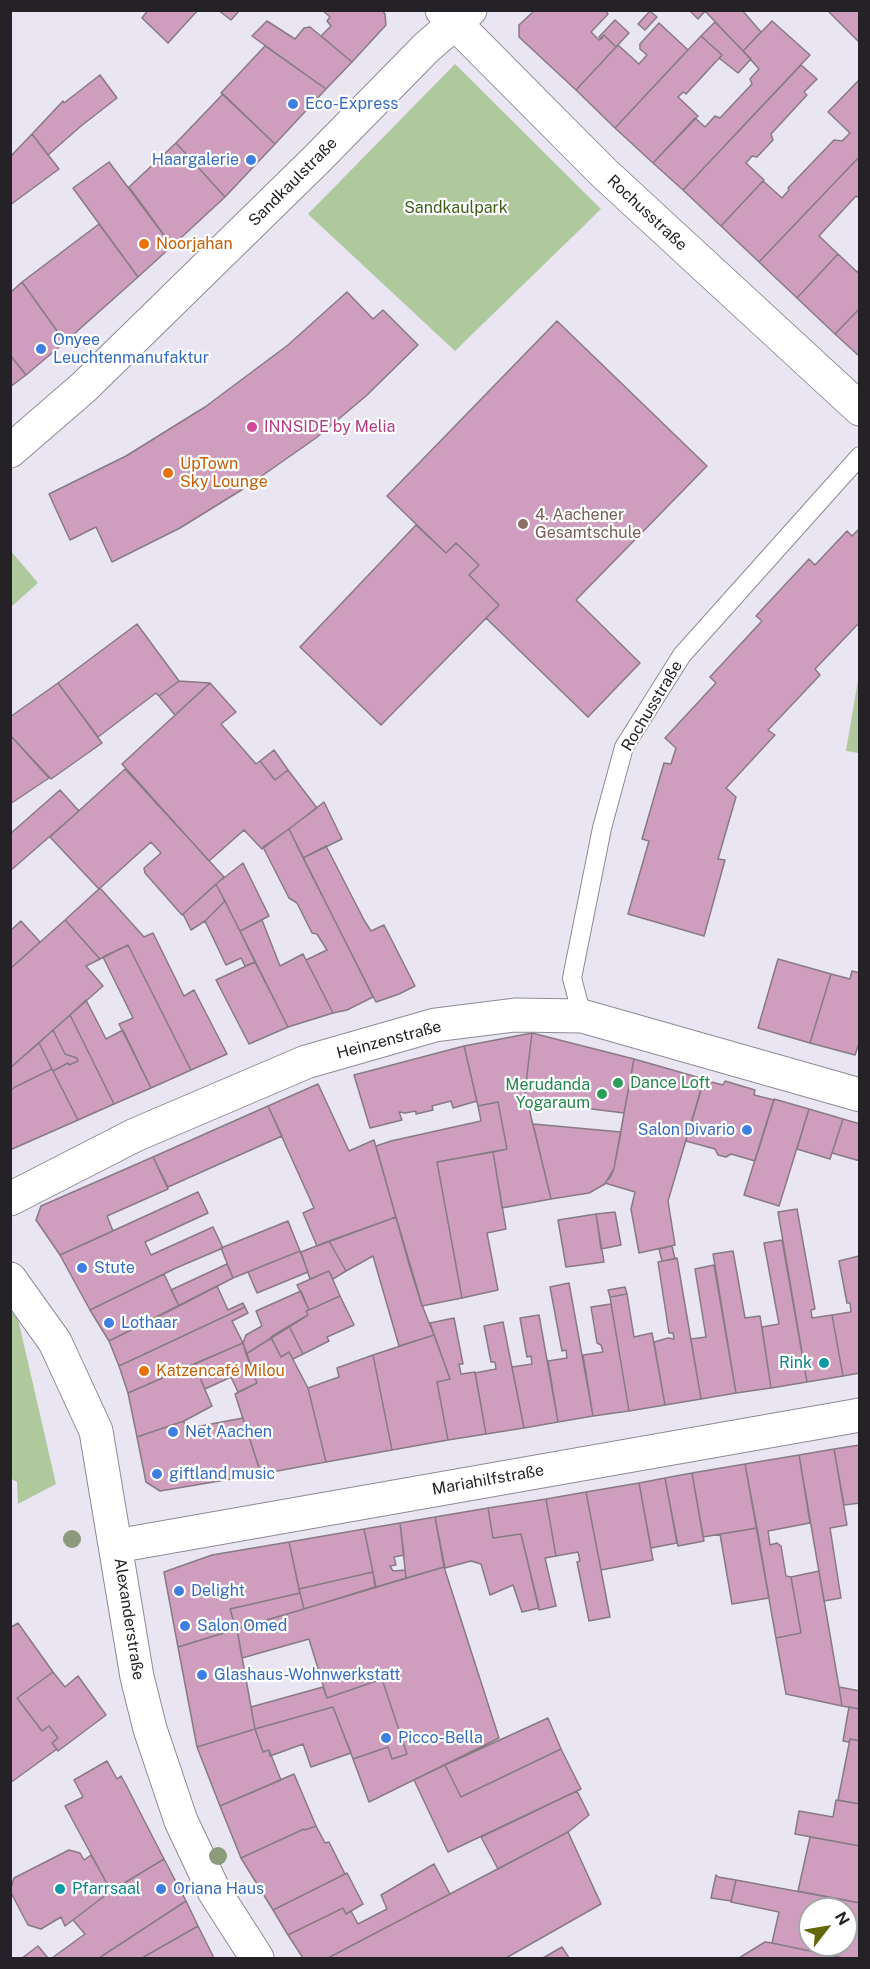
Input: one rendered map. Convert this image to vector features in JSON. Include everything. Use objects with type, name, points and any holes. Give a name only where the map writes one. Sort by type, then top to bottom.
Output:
[{"type":"street","name":"Rochusstraße","points":[[456,15],[604,173],[860,408]]},
{"type":"street","name":"Sandkaulstraße","points":[[10,451],[84,387],[317,159],[428,47],[456,15]]},
{"type":"street","name":"Heinzenstraße","points":[[10,1199],[135,1135],[306,1062],[435,1025],[515,1015],[582,1016],[860,1095]]},
{"type":"street","name":"Alexanderstraße","points":[[10,1279],[55,1342],[96,1431],[137,1677],[150,1729],[181,1821],[214,1891],[257,1959]]},
{"type":"street","name":"Mariahilfstraße","points":[[116,1546],[860,1415]]},
{"type":"lane","name":"Rochusstraße","points":[[582,1016],[572,978],[602,828],[624,747],[682,655],[860,456]]},
{"type":"green space","name":"Sandkaulpark","points":[[455,64],[601,209],[455,351],[308,214]]},
{"type":"green space","points":[[10,550],[38,583],[11,607],[10,607]]},
{"type":"green space","points":[[859,674],[859,753],[846,751]]},
{"type":"green space","points":[[10,1309],[18,1319],[56,1484],[18,1504],[17,1482],[10,1478]]},
{"type":"building","points":[[148,10],[198,10],[168,43],[142,18]]},
{"type":"building","points":[[218,10],[240,10],[231,20]]},
{"type":"building","points":[[322,10],[382,10],[385,14],[386,25],[352,62],[321,36],[331,26],[327,21],[330,17]]},
{"type":"building","points":[[535,10],[605,10],[608,14],[591,32],[599,40],[604,35],[616,47],[576,90],[519,37],[519,25]]},
{"type":"building","points":[[742,10],[761,32],[743,51],[705,11],[698,19],[690,11]]},
{"type":"building","points":[[827,10],[860,10],[860,43]]},
{"type":"building","points":[[650,11],[657,17],[645,30],[638,24]]},
{"type":"building","points":[[615,20],[629,33],[616,47],[604,35],[601,39],[599,37]]},
{"type":"building","points":[[267,21],[295,39],[304,28],[310,27],[352,62],[326,89],[252,36]]},
{"type":"building","points":[[772,21],[810,55],[683,190],[653,163],[695,118],[705,127],[715,116],[720,118],[752,84],[750,79],[759,69],[743,51]]},
{"type":"building","points":[[715,22],[751,59],[738,73],[719,58],[722,55],[701,36]]},
{"type":"building","points":[[659,23],[688,50],[615,128],[576,90],[618,45],[639,64],[647,55],[640,49],[640,44]]},
{"type":"building","points":[[701,36],[722,55],[686,94],[683,92],[678,97],[698,116],[653,163],[615,128]]},
{"type":"building","points":[[265,46],[326,89],[275,144],[221,93]]},
{"type":"building","points":[[801,65],[817,79],[804,92],[807,95],[771,134],[773,140],[757,157],[752,156],[746,163],[764,180],[721,226],[683,190]]},
{"type":"building","points":[[100,75],[117,98],[48,155],[32,134],[63,101],[64,103]]},
{"type":"building","points":[[860,79],[860,156],[759,262],[721,226],[763,181],[782,198],[789,190],[788,188],[834,140],[842,141],[850,133],[828,112]]},
{"type":"building","points":[[223,94],[275,144],[225,197],[176,143]]},
{"type":"building","points":[[32,134],[59,169],[10,205],[10,157]]},
{"type":"building","points":[[176,143],[225,197],[172,246],[129,187]]},
{"type":"building","points":[[860,156],[860,195],[856,196],[819,236],[838,254],[797,298],[759,262]]},
{"type":"building","points":[[109,162],[172,246],[138,277],[73,188]]},
{"type":"building","points":[[99,224],[138,277],[65,342],[22,282]]},
{"type":"building","points":[[838,254],[857,272],[860,269],[860,308],[835,334],[797,298]]},
{"type":"building","points":[[22,282],[65,342],[26,375],[10,355],[10,293]]},
{"type":"building","name":"INNSIDE by Melia","points":[[347,292],[373,319],[383,310],[418,345],[366,396],[316,438],[243,489],[180,528],[112,562],[96,527],[70,540],[49,494],[126,456],[205,407],[288,345]]},
{"type":"building","points":[[860,308],[860,354],[858,355],[835,334]]},
{"type":"building","points":[[557,321],[707,466],[576,600],[640,663],[588,717],[486,618],[499,605],[469,575],[479,565],[456,543],[446,553],[387,496]]},
{"type":"building","points":[[10,355],[26,375],[10,387]]},
{"type":"building","points":[[416,525],[446,553],[456,543],[479,565],[469,575],[499,605],[381,725],[300,647]]},
{"type":"building","points":[[860,528],[860,622],[815,669],[820,675],[768,730],[775,735],[726,788],[736,797],[718,859],[725,860],[704,936],[628,914],[649,841],[642,839],[664,763],[671,764],[676,748],[665,738],[716,683],[710,677],[762,621],[756,616],[809,559],[815,565],[847,531],[852,536]]},
{"type":"building","points":[[137,624],[179,681],[159,696],[156,693],[98,737],[58,683]]},
{"type":"building","points":[[179,681],[210,683],[175,715],[159,696]]},
{"type":"building","points":[[58,683],[102,743],[51,779],[10,735],[10,717]]},
{"type":"building","points":[[210,683],[236,712],[221,724],[256,764],[260,761],[275,780],[288,770],[317,808],[262,849],[244,830],[209,861],[122,764]]},
{"type":"building","points":[[10,735],[49,778],[10,804]]},
{"type":"building","points":[[274,750],[288,770],[275,780],[260,761]]},
{"type":"building","points":[[125,769],[224,877],[182,915],[145,873],[144,868],[161,853],[151,842],[99,889],[50,837]]},
{"type":"building","points":[[60,790],[79,811],[10,871],[10,834]]},
{"type":"building","points":[[324,802],[342,839],[303,858],[289,829]]},
{"type":"building","points":[[289,829],[373,997],[347,1010],[333,1013],[306,960],[327,950],[317,934],[312,933],[297,903],[289,898],[263,847]]},
{"type":"building","points":[[326,846],[364,920],[371,931],[384,925],[415,986],[376,1002],[303,858]]},
{"type":"building","points":[[243,863],[269,916],[240,931],[216,884]]},
{"type":"building","points":[[216,884],[225,901],[205,921],[191,930],[183,914]]},
{"type":"building","points":[[100,888],[144,937],[153,933],[184,996],[194,990],[227,1054],[191,1070],[128,945],[100,959],[65,920]]},
{"type":"building","points":[[225,901],[255,962],[245,966],[241,958],[226,965],[205,921]]},
{"type":"building","points":[[65,920],[100,959],[86,966],[103,986],[10,1068],[10,969]]},
{"type":"building","points":[[262,920],[280,966],[303,954],[333,1013],[288,1027],[240,931]]},
{"type":"building","points":[[21,921],[40,942],[10,969],[10,931]]},
{"type":"building","points":[[128,945],[191,1070],[151,1088],[119,1024],[133,1018],[103,957]]},
{"type":"building","points":[[778,959],[831,974],[810,1043],[758,1028]]},
{"type":"building","points":[[255,962],[288,1027],[249,1044],[216,980]]},
{"type":"building","points":[[852,971],[860,973],[860,1040],[855,1055],[810,1043],[831,974],[850,979]]},
{"type":"building","points":[[86,1000],[106,1039],[123,1030],[151,1088],[114,1104],[70,1015]]},
{"type":"building","points":[[70,1015],[114,1104],[78,1120],[53,1071],[68,1063],[69,1065],[78,1061],[77,1058],[65,1054],[53,1030]]},
{"type":"building","points":[[53,1030],[65,1054],[77,1058],[78,1061],[69,1065],[68,1063],[53,1071],[39,1043]]},
{"type":"building","points":[[532,1033],[634,1059],[624,1113],[527,1101],[525,1092]]},
{"type":"building","points":[[532,1033],[525,1092],[551,1199],[502,1208],[493,1152],[507,1149],[498,1102],[478,1106],[464,1046]]},
{"type":"building","points":[[39,1043],[52,1069],[10,1091],[10,1068]]},
{"type":"building","points":[[464,1046],[477,1101],[453,1108],[451,1101],[432,1106],[433,1110],[416,1114],[416,1111],[399,1112],[402,1120],[370,1128],[354,1075]]},
{"type":"building","points":[[634,1059],[704,1079],[668,1201],[675,1245],[639,1253],[631,1209],[635,1192],[605,1183],[614,1168]]},
{"type":"building","points":[[52,1069],[78,1120],[10,1150],[10,1091]]},
{"type":"building","points":[[704,1080],[723,1085],[725,1081],[755,1090],[754,1095],[774,1100],[755,1161],[731,1154],[726,1157],[718,1155],[715,1149],[686,1141]]},
{"type":"building","points":[[318,1084],[349,1151],[374,1140],[396,1217],[317,1246],[303,1213],[314,1208],[268,1106]]},
{"type":"building","points":[[774,1099],[809,1109],[779,1206],[744,1195]]},
{"type":"building","points":[[498,1102],[507,1149],[437,1162],[462,1298],[422,1306],[376,1146],[481,1121],[478,1106]]},
{"type":"building","points":[[268,1106],[282,1136],[168,1187],[153,1157]]},
{"type":"building","points":[[809,1109],[843,1119],[830,1159],[797,1149]]},
{"type":"building","points":[[843,1119],[860,1124],[860,1161],[832,1153]]},
{"type":"building","points":[[533,1124],[621,1132],[614,1168],[605,1184],[589,1193],[551,1199]]},
{"type":"building","points":[[493,1152],[506,1229],[487,1233],[498,1290],[462,1298],[437,1162]]},
{"type":"building","points":[[153,1157],[168,1189],[107,1216],[113,1231],[60,1255],[36,1220],[41,1206]]},
{"type":"building","points":[[198,1192],[208,1213],[145,1242],[151,1255],[213,1227],[223,1248],[90,1310],[60,1255]]},
{"type":"building","points":[[797,1209],[815,1309],[811,1310],[812,1318],[832,1315],[843,1376],[807,1382],[778,1212]]},
{"type":"building","points":[[615,1212],[621,1245],[601,1249],[596,1214]]},
{"type":"building","points":[[596,1214],[604,1262],[566,1267],[558,1220]]},
{"type":"building","points":[[396,1217],[422,1305],[434,1335],[399,1346],[373,1256],[346,1271],[329,1241]]},
{"type":"building","points":[[288,1221],[300,1251],[233,1278],[221,1248]]},
{"type":"building","points":[[782,1240],[807,1382],[771,1388],[762,1327],[779,1324],[764,1243]]},
{"type":"building","points":[[329,1241],[346,1271],[333,1279],[329,1271],[310,1279],[301,1252]]},
{"type":"building","points":[[672,1246],[675,1259],[662,1261],[659,1249]]},
{"type":"building","points":[[300,1251],[308,1272],[257,1293],[248,1272]]},
{"type":"building","points":[[733,1251],[745,1318],[760,1316],[771,1388],[736,1393],[713,1254]]},
{"type":"building","points":[[859,1256],[860,1373],[843,1376],[832,1315],[851,1312],[850,1303],[847,1303],[839,1261]]},
{"type":"building","points":[[677,1258],[701,1399],[665,1405],[654,1342],[668,1338],[674,1339],[673,1333],[669,1333],[658,1262]]},
{"type":"building","points":[[227,1264],[233,1278],[179,1306],[171,1290]]},
{"type":"building","points":[[714,1265],[736,1393],[701,1399],[691,1339],[706,1337],[695,1269]]},
{"type":"building","points":[[329,1271],[340,1296],[309,1310],[297,1285]]},
{"type":"building","points":[[164,1274],[179,1306],[109,1341],[90,1310]]},
{"type":"building","points":[[569,1283],[593,1416],[558,1422],[548,1361],[567,1358],[566,1350],[562,1351],[550,1287]]},
{"type":"building","points":[[217,1286],[228,1310],[243,1303],[245,1307],[119,1366],[109,1341]]},
{"type":"building","points":[[625,1287],[627,1294],[610,1297],[608,1290]]},
{"type":"building","points":[[301,1291],[309,1310],[306,1311],[308,1315],[246,1354],[243,1343],[246,1335],[262,1326],[256,1311]]},
{"type":"building","points":[[627,1294],[634,1337],[652,1333],[665,1405],[629,1411],[610,1297]]},
{"type":"building","points":[[340,1296],[354,1325],[327,1337],[329,1341],[303,1354],[289,1326],[308,1315],[306,1311]]},
{"type":"building","points":[[611,1304],[629,1411],[593,1416],[583,1355],[603,1352],[601,1345],[597,1343],[591,1307]]},
{"type":"building","points":[[245,1307],[248,1313],[232,1321],[243,1343],[128,1393],[119,1366]]},
{"type":"building","points":[[539,1315],[558,1422],[524,1428],[512,1367],[532,1364],[531,1356],[527,1357],[520,1318]]},
{"type":"building","points":[[454,1318],[463,1364],[459,1364],[461,1374],[475,1372],[486,1434],[448,1440],[437,1382],[450,1379],[430,1323]]},
{"type":"building","points":[[503,1322],[524,1428],[486,1434],[475,1373],[496,1369],[495,1362],[491,1362],[484,1326]]},
{"type":"building","points":[[289,1326],[303,1354],[293,1359],[289,1352],[281,1357],[271,1337]]},
{"type":"building","points":[[434,1335],[450,1379],[437,1382],[448,1440],[392,1450],[373,1355]]},
{"type":"building","points":[[271,1338],[281,1357],[289,1352],[308,1388],[326,1462],[261,1474],[235,1394],[257,1383],[246,1354]]},
{"type":"building","points":[[243,1343],[257,1383],[238,1392],[231,1377],[205,1389],[194,1364]]},
{"type":"building","points":[[373,1355],[392,1450],[326,1462],[308,1388],[339,1377],[337,1368]]},
{"type":"building","points":[[194,1364],[212,1406],[184,1421],[137,1437],[128,1393]]},
{"type":"building","points":[[243,1418],[261,1474],[160,1491],[146,1482],[137,1437],[184,1421],[185,1429]]},
{"type":"building","points":[[860,1445],[860,1503],[844,1505],[834,1449]]},
{"type":"building","points":[[834,1449],[847,1525],[830,1528],[841,1598],[824,1601],[799,1455]]},
{"type":"building","points":[[799,1455],[810,1523],[768,1531],[770,1545],[777,1543],[781,1546],[786,1576],[791,1577],[801,1633],[776,1638],[745,1464]]},
{"type":"building","points":[[745,1464],[757,1528],[703,1537],[692,1473]]},
{"type":"building","points":[[692,1473],[704,1541],[678,1546],[665,1478]]},
{"type":"building","points":[[665,1478],[677,1543],[651,1548],[639,1483]]},
{"type":"building","points":[[639,1483],[653,1560],[601,1570],[586,1492]]},
{"type":"building","points":[[586,1492],[610,1617],[589,1621],[577,1562],[580,1561],[578,1552],[556,1556],[546,1499]]},
{"type":"building","points":[[546,1499],[556,1556],[545,1558],[556,1606],[539,1610],[521,1534],[493,1538],[488,1508]]},
{"type":"building","points":[[488,1508],[493,1538],[521,1534],[539,1608],[522,1612],[513,1585],[490,1595],[481,1564],[471,1561],[445,1568],[435,1517]]},
{"type":"building","points":[[435,1517],[444,1567],[406,1578],[400,1523]]},
{"type":"building","points":[[400,1523],[404,1555],[394,1557],[396,1565],[390,1566],[393,1571],[405,1570],[406,1578],[376,1587],[364,1529]]},
{"type":"building","points":[[757,1528],[769,1598],[732,1604],[720,1534]]},
{"type":"building","points":[[364,1529],[373,1572],[299,1589],[289,1542]]},
{"type":"building","points":[[289,1542],[300,1593],[230,1609],[236,1629],[178,1647],[164,1572],[212,1555]]},
{"type":"building","points":[[444,1567],[499,1738],[369,1802],[353,1759],[388,1747],[392,1759],[407,1754],[382,1679],[327,1698],[309,1639],[242,1658],[237,1629]]},
{"type":"building","points":[[819,1571],[842,1706],[786,1694],[776,1638],[801,1633],[791,1577]]},
{"type":"building","points":[[373,1572],[375,1587],[304,1609],[299,1589]]},
{"type":"building","points":[[300,1593],[304,1609],[236,1629],[230,1609]]},
{"type":"building","points":[[18,1623],[53,1672],[17,1698],[42,1731],[49,1726],[58,1738],[52,1743],[57,1749],[10,1783],[10,1628]]},
{"type":"building","points":[[237,1629],[255,1729],[197,1747],[178,1647]]},
{"type":"building","points":[[53,1672],[65,1687],[78,1676],[106,1715],[58,1751],[52,1743],[58,1738],[49,1726],[42,1731],[17,1698]]},
{"type":"building","points":[[382,1679],[407,1754],[392,1759],[388,1747],[353,1759],[333,1707],[255,1729],[251,1707],[323,1687],[327,1698]]},
{"type":"building","points":[[839,1687],[860,1691],[860,1709],[842,1706]]},
{"type":"building","points":[[333,1707],[351,1753],[311,1767],[303,1744],[270,1756],[269,1750],[263,1752],[255,1729]]},
{"type":"building","points":[[849,1707],[860,1709],[860,1741],[850,1739],[849,1742],[843,1741]]},
{"type":"building","points":[[548,1718],[561,1749],[461,1797],[445,1765]]},
{"type":"building","points":[[255,1729],[263,1752],[269,1750],[281,1780],[220,1806],[197,1747]]},
{"type":"building","points":[[850,1739],[860,1741],[860,1804],[838,1800]]},
{"type":"building","points":[[561,1749],[581,1789],[448,1852],[414,1780],[445,1765],[461,1797]]},
{"type":"building","points":[[107,1761],[117,1779],[121,1776],[164,1859],[111,1891],[65,1806],[83,1797],[74,1780]]},
{"type":"building","points":[[294,1774],[316,1826],[304,1829],[241,1858],[220,1806]]},
{"type":"building","points":[[577,1791],[589,1815],[568,1832],[498,1869],[481,1837]]},
{"type":"building","points":[[836,1800],[860,1804],[860,1846],[795,1834],[799,1811],[833,1817]]},
{"type":"building","points":[[316,1826],[325,1843],[329,1842],[345,1874],[273,1910],[241,1858],[304,1829]]},
{"type":"building","points":[[568,1832],[601,1904],[506,1958],[328,1958]]},
{"type":"building","points":[[810,1837],[860,1846],[860,1903],[858,1897],[829,1897],[798,1891]]},
{"type":"building","name":"Pfarrsaal","points":[[69,1850],[80,1853],[84,1860],[91,1855],[111,1891],[65,1926],[61,1917],[41,1929],[28,1925],[10,1891],[14,1878]]},
{"type":"building","points":[[164,1859],[186,1901],[99,1958],[52,1958],[85,1934],[73,1920],[111,1891]]},
{"type":"building","points":[[434,1864],[450,1894],[328,1958],[303,1958],[288,1935],[343,1908],[346,1914],[351,1911],[358,1924],[387,1909],[381,1895]]},
{"type":"building","points":[[347,1873],[363,1904],[346,1914],[343,1908],[288,1935],[273,1910]]},
{"type":"building","points":[[716,1875],[736,1880],[731,1901],[711,1898]]},
{"type":"building","points":[[736,1880],[828,1897],[798,1897],[798,1948],[772,1943],[779,1912],[731,1902]]},
{"type":"building","points":[[186,1901],[198,1926],[142,1958],[99,1958]]},
{"type":"building","points":[[858,1903],[860,1903],[860,1958],[838,1957],[858,1957]]},
{"type":"building","points":[[198,1926],[214,1958],[142,1958]]},
{"type":"building","points":[[765,1942],[798,1948],[798,1957],[843,1958],[739,1958]]},
{"type":"building","points":[[38,1946],[48,1958],[22,1958]]},
{"type":"building","points":[[562,1947],[569,1958],[543,1958]]},
{"type":"place","name":"Eco-Express","points":[[293,104]]},
{"type":"place","name":"Haargalerie","points":[[251,160]]},
{"type":"place","name":"Noorjahan","points":[[144,244]]},
{"type":"place","name":"Onyee Leuchtenmanufaktur","points":[[41,349]]},
{"type":"place","name":"INNSIDE by Melia","points":[[252,427]]},
{"type":"place","name":"UpTown Sky Lounge","points":[[168,473]]},
{"type":"place","name":"4. Aachener Gesamtschule","points":[[523,524]]},
{"type":"place","name":"Dance Loft","points":[[618,1083]]},
{"type":"place","name":"Merudanda Yogaraum","points":[[602,1094]]},
{"type":"place","name":"Salon Divario","points":[[747,1130]]},
{"type":"place","name":"Stute","points":[[82,1268]]},
{"type":"place","name":"Lothaar","points":[[109,1323]]},
{"type":"place","name":"Rink","points":[[824,1363]]},
{"type":"place","name":"Katzencafé Milou","points":[[144,1371]]},
{"type":"place","name":"Net Aachen","points":[[173,1432]]},
{"type":"place","name":"giftland music","points":[[157,1474]]},
{"type":"place","name":"Delight","points":[[179,1591]]},
{"type":"place","name":"Salon Omed","points":[[185,1626]]},
{"type":"place","name":"Glashaus-Wohnwerkstatt","points":[[202,1675]]},
{"type":"place","name":"Picco-Bella","points":[[386,1738]]},
{"type":"place","name":"Pfarrsaal","points":[[60,1889]]},
{"type":"place","name":"Oriana Haus","points":[[161,1889]]}]
